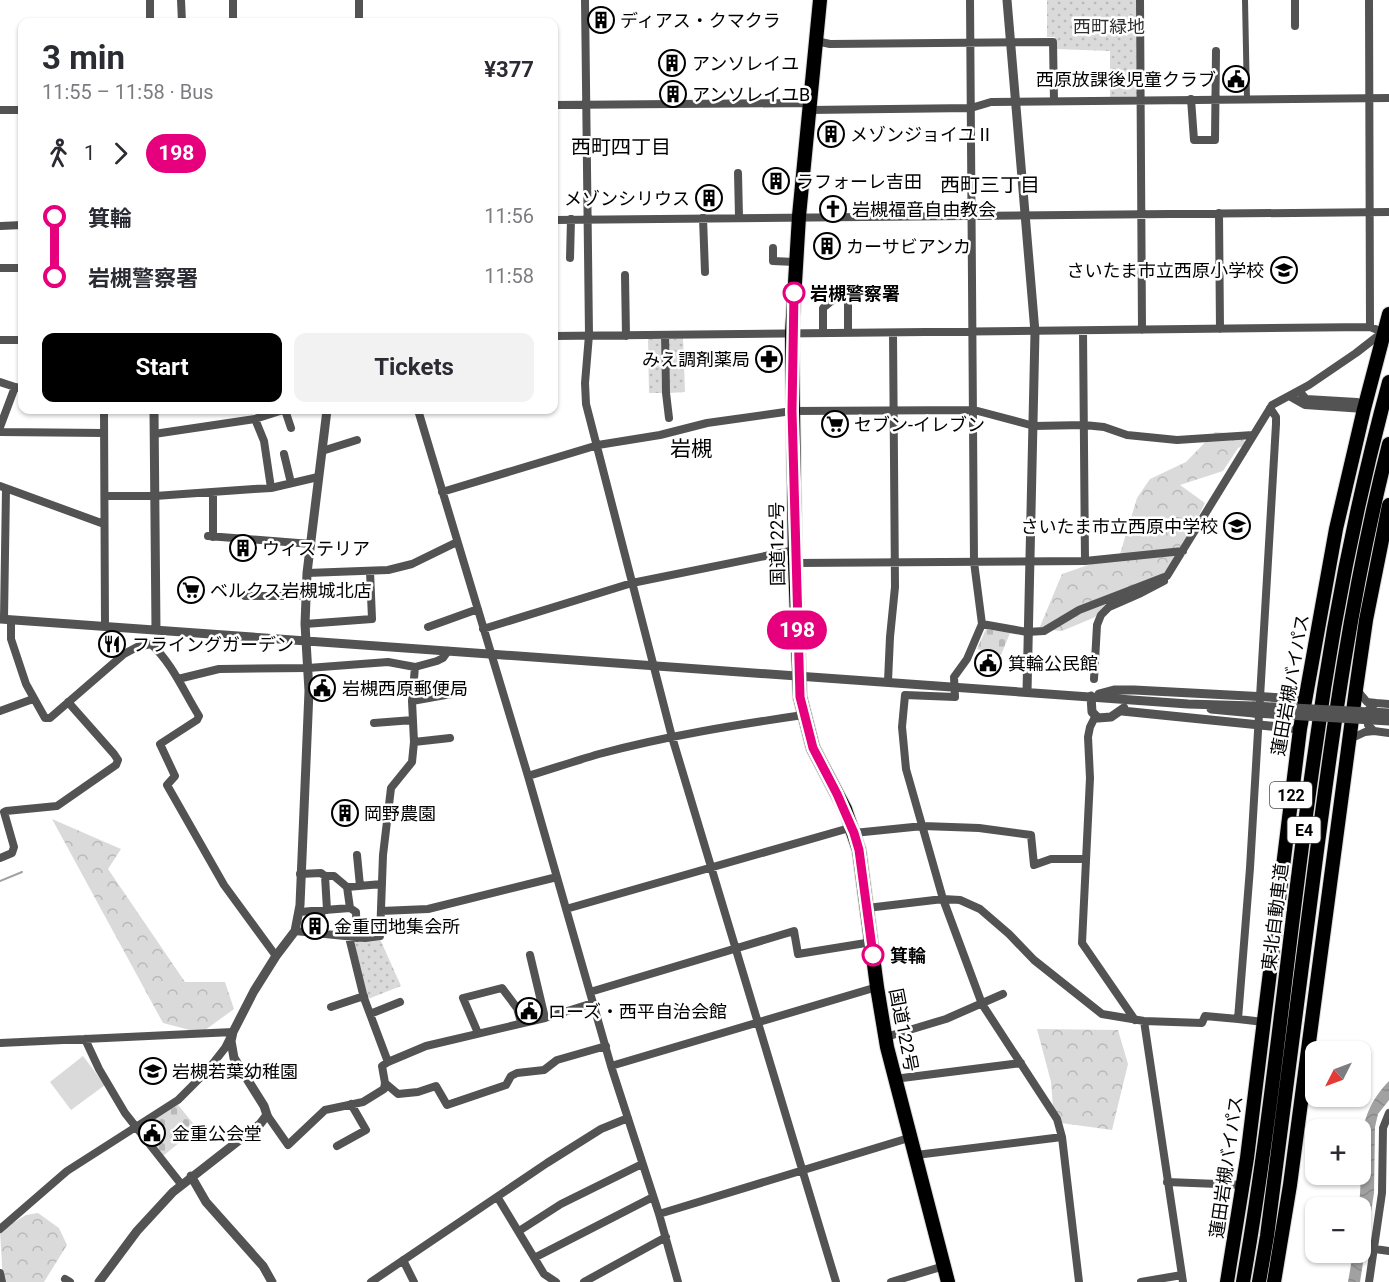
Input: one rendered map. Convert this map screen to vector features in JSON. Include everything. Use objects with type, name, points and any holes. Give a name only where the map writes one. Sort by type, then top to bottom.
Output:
[{"type":"highway","name":"国道122号","points":[[820,0],[795,262],[792,333],[799,676],[803,715],[813,748],[837,794],[859,850],[877,987],[894,1078],[912,1137],[948,1282]]},
{"type":"highway","name":"蓮田岩槻バイパス","points":[[1227,1282],[1243,1185],[1305,699],[1360,406],[1377,330],[1389,314]]},
{"type":"highway","name":"東北自動車道","points":[[1243,1282],[1264,1145],[1309,790],[1327,672],[1347,554],[1389,382]]},
{"type":"highway","name":"東北自動車道","points":[[1259,1282],[1331,748],[1357,592],[1389,444]]},
{"type":"highway","points":[[1274,1282],[1291,1174],[1366,620],[1389,505]]},
{"type":"street","points":[[150,0],[150,18]]},
{"type":"street","points":[[181,0],[182,18]]},
{"type":"street","points":[[233,0],[233,18]]},
{"type":"street","points":[[359,0],[359,18]]},
{"type":"street","points":[[585,0],[589,335],[585,383],[586,404],[672,737],[836,1282]]},
{"type":"street","points":[[970,0],[974,562],[982,624],[967,659],[954,677],[955,697],[905,695],[902,727],[906,769],[943,899],[982,1004],[1057,1119],[1062,1137],[1079,1282]]},
{"type":"street","points":[[1007,0],[1035,332],[1027,692]]},
{"type":"street","points":[[1140,0],[1142,330]]},
{"type":"street","points":[[1245,0],[1247,99]]},
{"type":"street","points":[[1295,0],[1295,26]]},
{"type":"street","points":[[1094,679],[1097,625],[1101,615],[1109,607],[1162,583],[1270,408],[1356,353],[1377,330],[1370,213],[1369,0]]},
{"type":"street","points":[[816,41],[830,44],[1053,42],[1054,101]]},
{"type":"street","points":[[1191,99],[1194,140],[1215,140],[1215,51]]},
{"type":"street","points":[[558,105],[971,108],[991,102],[1016,101],[1389,98]]},
{"type":"street","points":[[0,110],[18,110]]},
{"type":"street","points":[[738,173],[739,218]]},
{"type":"street","points":[[558,220],[1389,212]]},
{"type":"street","points":[[1219,213],[1220,329]]},
{"type":"street","points":[[703,218],[705,272]]},
{"type":"street","points":[[570,258],[571,219]]},
{"type":"street","points":[[0,223],[18,225]]},
{"type":"street","points":[[773,248],[773,261],[795,262]]},
{"type":"street","points":[[0,268],[18,268]]},
{"type":"street","points":[[625,274],[626,336]]},
{"type":"street","points":[[823,333],[823,308],[833,300],[833,290],[848,288],[848,333]]},
{"type":"street","points":[[558,336],[1220,329],[1377,330]]},
{"type":"street","points":[[1083,331],[1085,561]]},
{"type":"street","points":[[888,681],[895,587],[893,333]]},
{"type":"street","points":[[664,335],[669,418]]},
{"type":"street","points":[[0,340],[18,340]]},
{"type":"street","points":[[0,381],[18,387]]},
{"type":"street","points":[[0,428],[18,389]]},
{"type":"street","points":[[1299,390],[1306,399],[1360,406]]},
{"type":"street","points":[[1289,396],[1305,405],[1360,406]]},
{"type":"street","points":[[1238,1019],[1250,868],[1256,705],[1276,424],[1276,417],[1270,408]]},
{"type":"street","points":[[442,492],[598,445],[660,435],[707,423],[792,411],[974,410],[1034,426],[1084,425],[1104,427],[1127,435],[1177,440],[1253,435]]},
{"type":"street","points":[[104,414],[105,626]]},
{"type":"street","points":[[154,414],[155,496],[151,644],[178,679],[199,716],[160,744],[175,776],[167,785],[224,885],[276,956]]},
{"type":"street","points":[[154,434],[255,419],[270,414]]},
{"type":"street","points":[[284,414],[291,428]]},
{"type":"street","points":[[2,1224],[66,1171],[178,1100],[225,1048],[254,991],[295,931],[299,912],[308,668],[305,624],[307,573],[325,414]]},
{"type":"street","points":[[419,414],[528,776],[611,1066],[659,1214],[678,1282]]},
{"type":"street","points":[[255,419],[264,441],[271,488]]},
{"type":"street","points":[[0,432],[104,433]]},
{"type":"street","points":[[322,451],[357,440]]},
{"type":"street","points":[[284,454],[291,483]]},
{"type":"street","points":[[105,496],[155,496],[271,488],[318,477]]},
{"type":"street","points":[[104,524],[3,488],[2,562],[5,619],[33,699],[45,718],[50,718],[124,654],[136,647],[151,644]]},
{"type":"street","points":[[213,492],[210,536],[311,544]]},
{"type":"street","points":[[307,573],[388,570],[412,564],[457,542]]},
{"type":"street","points":[[483,629],[632,583],[795,557],[894,564],[1030,562],[1085,561],[1183,551]]},
{"type":"street","points":[[305,624],[372,619],[370,571]]},
{"type":"street","points":[[982,624],[1028,632],[1044,631],[1079,609],[1167,576]]},
{"type":"street","points":[[245,596],[306,596]]},
{"type":"street","points":[[428,627],[477,609]]},
{"type":"street","points":[[5,619],[1131,699],[1188,704],[1217,710],[1305,699]]},
{"type":"street","points":[[178,679],[219,669],[308,668],[388,662],[415,667],[437,661],[443,658],[448,651]]},
{"type":"street","points":[[295,931],[353,938],[380,936],[383,855],[391,788],[412,762],[414,742],[412,701],[415,667]]},
{"type":"street","points":[[1356,689],[1367,702],[1389,704]]},
{"type":"street","points":[[1091,696],[1114,690],[1134,690],[1389,721]]},
{"type":"street","points":[[412,701],[451,694]]},
{"type":"street","points":[[1091,696],[1092,712],[1095,717]]},
{"type":"street","points":[[0,711],[33,699]]},
{"type":"street","points":[[1095,717],[1111,717],[1122,711],[1131,699]]},
{"type":"street","points":[[0,858],[12,853],[14,847],[4,812],[57,806],[116,765],[118,760],[114,754],[68,702]]},
{"type":"street","points":[[1374,731],[1368,725],[1369,709],[1376,703]]},
{"type":"street","points":[[1256,705],[1389,713]]},
{"type":"street","points":[[1122,711],[1300,729]]},
{"type":"street","points":[[528,776],[599,754],[672,737],[803,715]]},
{"type":"street","points":[[1095,717],[1088,737],[1090,778],[1082,942],[1135,1020]]},
{"type":"street","points":[[374,723],[413,720]]},
{"type":"street","points":[[1349,740],[1365,732],[1389,733]]},
{"type":"street","points":[[414,742],[450,738]]},
{"type":"street","points":[[566,909],[711,867],[853,830],[922,826],[979,828],[1031,835],[1034,865],[1051,860],[1085,860]]},
{"type":"street","points":[[357,855],[360,886]]},
{"type":"street","points":[[300,874],[321,873],[325,876],[334,876],[347,887],[350,908]]},
{"type":"street","points":[[323,934],[325,876]]},
{"type":"street","points":[[381,911],[428,909],[557,877]]},
{"type":"street","points":[[347,887],[382,884]]},
{"type":"street","points":[[867,908],[943,899],[960,900],[980,909],[1034,960],[1102,1014],[1144,1021],[1202,1023],[1204,1016],[1264,1022]]},
{"type":"street","points":[[299,912],[350,908],[356,912],[353,938],[363,996],[388,1062]]},
{"type":"street","points":[[590,992],[794,932],[798,954],[872,942]]},
{"type":"street","points":[[530,955],[545,1018]]},
{"type":"street","points":[[611,1066],[877,987]]},
{"type":"street","points":[[478,1033],[463,998],[502,988],[517,1008],[521,1022]]},
{"type":"street","points":[[886,1037],[946,1019],[1003,994]]},
{"type":"street","points":[[331,1007],[363,996]]},
{"type":"street","points":[[370,1014],[400,1002]]},
{"type":"street","points":[[232,1032],[234,1058],[264,1106],[267,1115],[288,1145],[325,1110],[363,1101],[384,1089],[382,1066],[388,1062],[426,1046],[545,1018],[593,1003]]},
{"type":"street","points":[[1141,1282],[1183,1279],[1144,1021]]},
{"type":"street","points":[[0,1043],[232,1032]]},
{"type":"street","points":[[85,1039],[99,1069],[135,1128],[181,1184]]},
{"type":"street","points":[[385,1083],[399,1094],[436,1086],[447,1105],[506,1085],[511,1076],[517,1073],[544,1070],[557,1060],[606,1046]]},
{"type":"street","points":[[894,1078],[1022,1063]]},
{"type":"street","points":[[337,1146],[366,1130],[351,1104]]},
{"type":"street","points":[[1369,1282],[1382,1193],[1386,1139],[1383,1128],[1389,1113]]},
{"type":"street","points":[[99,1282],[156,1208],[181,1184],[260,1124],[267,1115]]},
{"type":"street","points":[[371,1282],[592,1135],[628,1119]]},
{"type":"street","points":[[659,1214],[912,1137]]},
{"type":"street","points":[[916,1155],[1062,1137]]},
{"type":"street","points":[[519,1231],[561,1204],[642,1164]]},
{"type":"street","points":[[191,1176],[206,1202],[263,1266],[272,1282]]},
{"type":"street","points":[[1167,1182],[1243,1185]]},
{"type":"street","points":[[536,1257],[653,1197]]},
{"type":"street","points":[[498,1198],[536,1257],[544,1274],[556,1282]]},
{"type":"street","points":[[584,1282],[666,1237]]},
{"type":"street","points":[[1375,1249],[1389,1251]]},
{"type":"street","points":[[403,1260],[414,1282]]},
{"type":"street","points":[[891,1282],[944,1266]]},
{"type":"street","points":[[0,1273],[3,1282]]},
{"type":"green space","name":"西町緑地","points":[[1047,0],[1136,0],[1137,96],[1110,97],[1110,51],[1056,49],[1055,37],[1047,37]]},
{"type":"green space","points":[[683,338],[685,392],[669,393],[668,339]]},
{"type":"green space","points":[[648,339],[661,339],[662,393],[649,393]]},
{"type":"green space","points":[[1215,432],[1237,434],[1248,444],[1238,448],[1223,471],[1180,485],[1205,503],[1191,531],[1159,581],[1093,618],[1062,631],[1039,629],[1062,574],[1120,554],[1137,498],[1150,479],[1186,462]]},
{"type":"green space","points":[[986,629],[1010,633],[1001,655],[977,649]]},
{"type":"green space","points":[[52,819],[121,849],[108,869],[185,982],[225,982],[234,1009],[201,1033],[163,1023]]},
{"type":"green space","points":[[380,939],[401,986],[368,999],[354,943],[356,940]]},
{"type":"green space","points":[[1037,1029],[1118,1030],[1128,1064],[1112,1130],[1054,1122],[1051,1082]]},
{"type":"green space","points":[[83,1056],[105,1085],[71,1110],[50,1082]]},
{"type":"green space","points":[[178,1105],[197,1128],[163,1156],[155,1146],[166,1136],[152,1121]]},
{"type":"green space","points":[[38,1213],[59,1228],[67,1245],[44,1282],[3,1282],[0,1231],[26,1215]]},
{"type":"water","points":[[1389,1081],[1389,1100],[1378,1114],[1375,1127],[1374,1193],[1371,1212],[1371,1197],[1360,1197],[1360,1185],[1371,1185],[1371,1119],[1366,1119],[1377,1096]]},
{"type":"water","points":[[1351,1263],[1363,1263],[1360,1282],[1348,1282]]},
{"type":"waterway","points":[[0,881],[22,872]]},
{"type":"bus line","name":"198","points":[[794,293],[792,411],[800,697],[813,748],[845,809],[859,850],[873,955]]},
{"type":"place","name":"ディアス・クマクラ","points":[[601,20]]},
{"type":"place","name":"アンソレイユ","points":[[672,63]]},
{"type":"place","name":"西原放課後児童クラブ","points":[[1236,79]]},
{"type":"place","name":"アンソレイユB","points":[[673,94]]},
{"type":"place","name":"メゾンジョイユⅡ","points":[[831,134]]},
{"type":"place","name":"ラフォーレ吉田","points":[[776,181]]},
{"type":"place","name":"メゾンシリウス","points":[[709,198]]},
{"type":"place","name":"岩槻福音自由教会","points":[[833,209]]},
{"type":"place","name":"カーサビアンカ","points":[[827,246]]},
{"type":"place","name":"さいたま市立西原小学校","points":[[1284,270]]},
{"type":"place","name":"岩槻警察署","points":[[794,293]]},
{"type":"place","name":"みえ調剤薬局","points":[[769,359]]},
{"type":"place","name":"セブン-イレブン","points":[[835,424]]},
{"type":"place","name":"さいたま市立西原中学校","points":[[1237,526]]},
{"type":"place","name":"ウィステリア","points":[[243,548]]},
{"type":"place","name":"ベルクス岩槻城北店","points":[[191,590]]},
{"type":"place","name":"フライングガーデン","points":[[112,644]]},
{"type":"place","name":"箕輪公民館","points":[[988,663]]},
{"type":"place","name":"岩槻西原郵便局","points":[[322,688]]},
{"type":"place","name":"岡野農園","points":[[345,813]]},
{"type":"place","name":"金重団地集会所","points":[[315,926]]},
{"type":"place","name":"箕輪","points":[[873,955]]},
{"type":"place","name":"ローズ・西平自治会館","points":[[529,1011]]},
{"type":"place","name":"岩槻若葉幼稚園","points":[[153,1071]]},
{"type":"place","name":"金重公会堂","points":[[152,1133]]},
{"type":"district","name":"西町四丁目","points":[[621,147]]},
{"type":"district","name":"西町三丁目","points":[[990,185]]},
{"type":"district","name":"岩槻","points":[[691,449]]}]
